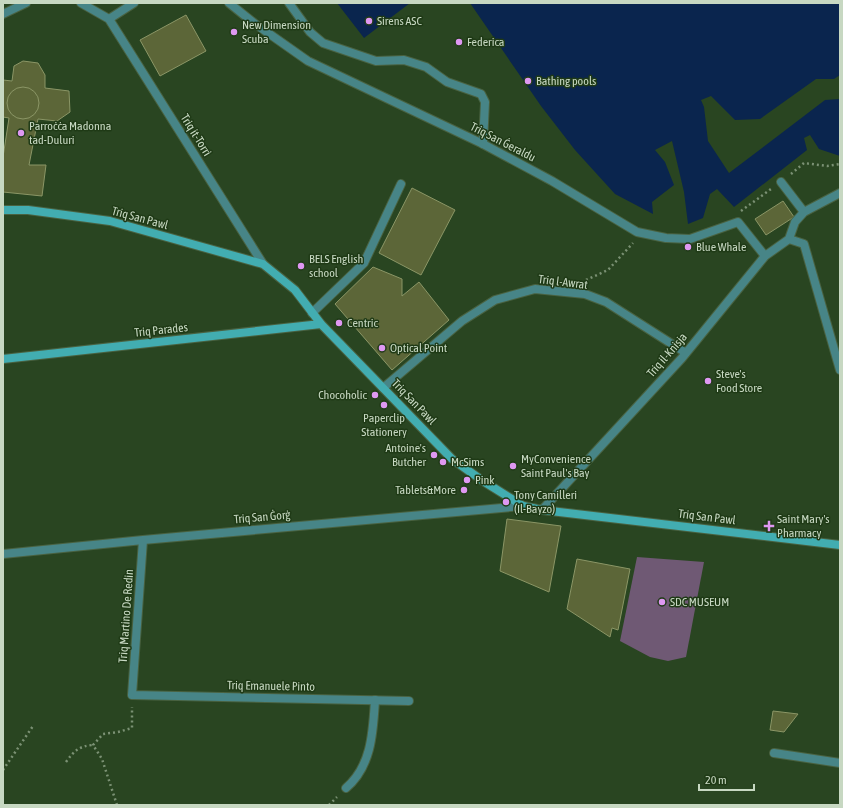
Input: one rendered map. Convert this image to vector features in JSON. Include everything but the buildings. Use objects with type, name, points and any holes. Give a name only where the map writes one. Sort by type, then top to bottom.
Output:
[{"type":"street","points":[[3,14],[26,3]]},
{"type":"street","points":[[82,3],[109,19],[134,3]]},
{"type":"street","name":"Triq San Ġeraldu","points":[[229,3],[254,23],[308,61],[483,144],[552,181],[637,232],[645,235],[690,239],[738,222],[765,256]]},
{"type":"street","points":[[289,3],[310,32],[323,43],[376,61],[404,60],[426,67],[447,82],[481,94],[485,102],[483,144]]},
{"type":"street","name":"Triq it-Torri","points":[[109,19],[263,264]]},
{"type":"street","points":[[781,182],[804,212]]},
{"type":"street","points":[[312,313],[364,263],[401,184]]},
{"type":"street","points":[[840,193],[804,212],[795,222],[789,239],[804,244],[840,370]]},
{"type":"street","name":"Triq San Pawl","points":[[3,210],[28,210],[110,221],[263,264],[295,290],[321,324],[452,459],[483,481],[523,506],[542,510],[840,545]]},
{"type":"street","name":"Triq il-Knisja","points":[[542,510],[686,353],[765,256],[789,239]]},
{"type":"street","name":"Triq l-Awrat","points":[[382,388],[462,321],[495,300],[535,289],[585,294],[606,302],[686,353]]},
{"type":"street","name":"Triq Parades","points":[[3,358],[321,324]]},
{"type":"street","name":"Triq San Ġorġ","points":[[3,554],[523,506]]},
{"type":"street","name":"Triq Martino De Redin","points":[[132,695],[143,540]]},
{"type":"street","name":"Triq Emanuele Pinto","points":[[132,695],[409,701]]},
{"type":"street","points":[[346,788],[355,780],[364,763],[373,737],[375,700]]},
{"type":"street","points":[[774,753],[840,763]]},
{"type":"path","points":[[562,292],[608,270],[635,242],[645,235]]},
{"type":"path","points":[[66,762],[75,750],[84,746],[93,745],[103,734],[132,728],[132,695]]},
{"type":"path","points":[[3,770],[33,726]]},
{"type":"path","points":[[93,745],[102,759],[117,805]]},
{"type":"shaded area","name":"SDC MUSEUM","points":[[637,557],[704,562],[686,657],[668,661],[650,657],[620,641]]},
{"type":"water","name":"Sirens ASC","points":[[337,3],[410,3],[364,38]]},
{"type":"water","points":[[470,3],[840,3],[840,75],[834,79],[816,79],[760,119],[735,120],[711,96],[701,100],[704,107],[708,141],[729,173],[825,100],[840,99],[840,156],[819,149],[810,135],[804,138],[807,150],[734,207],[717,189],[710,194],[703,218],[688,224],[684,192],[672,141],[655,150],[665,162],[674,185],[652,202],[653,214],[615,194],[575,150],[541,106]]},
{"type":"place","name":"Sirens ASC","points":[[369,21]]},
{"type":"place","name":"New Dimension Scuba","points":[[234,32]]},
{"type":"place","name":"Federica","points":[[459,42]]},
{"type":"place","name":"Bathing pools","points":[[528,81]]},
{"type":"place","name":"Parroċċa Madonna tad-Duluri","points":[[21,133]]},
{"type":"place","name":"Blue Whale","points":[[688,247]]},
{"type":"place","name":"BELS English school","points":[[301,266]]},
{"type":"place","name":"Centric","points":[[339,323]]},
{"type":"place","name":"Optical Point","points":[[382,348]]},
{"type":"place","name":"Steve's Food Store","points":[[708,381]]},
{"type":"place","name":"Chocoholic","points":[[375,395]]},
{"type":"place","name":"Paperclip Stationery","points":[[384,405]]},
{"type":"place","name":"Antoine's Butcher","points":[[434,455]]},
{"type":"place","name":"McSims","points":[[443,462]]},
{"type":"place","name":"MyConvenience Saint Paul's Bay","points":[[513,466]]},
{"type":"place","name":"Pink","points":[[467,480]]},
{"type":"place","name":"Tablets&More","points":[[464,490]]},
{"type":"place","name":"Tony Camilleri (Il-Bayzo)","points":[[506,502]]},
{"type":"place","name":"Saint Mary's Pharmacy","points":[[769,526]]},
{"type":"place","name":"SDC MUSEUM","points":[[662,602]]}]
